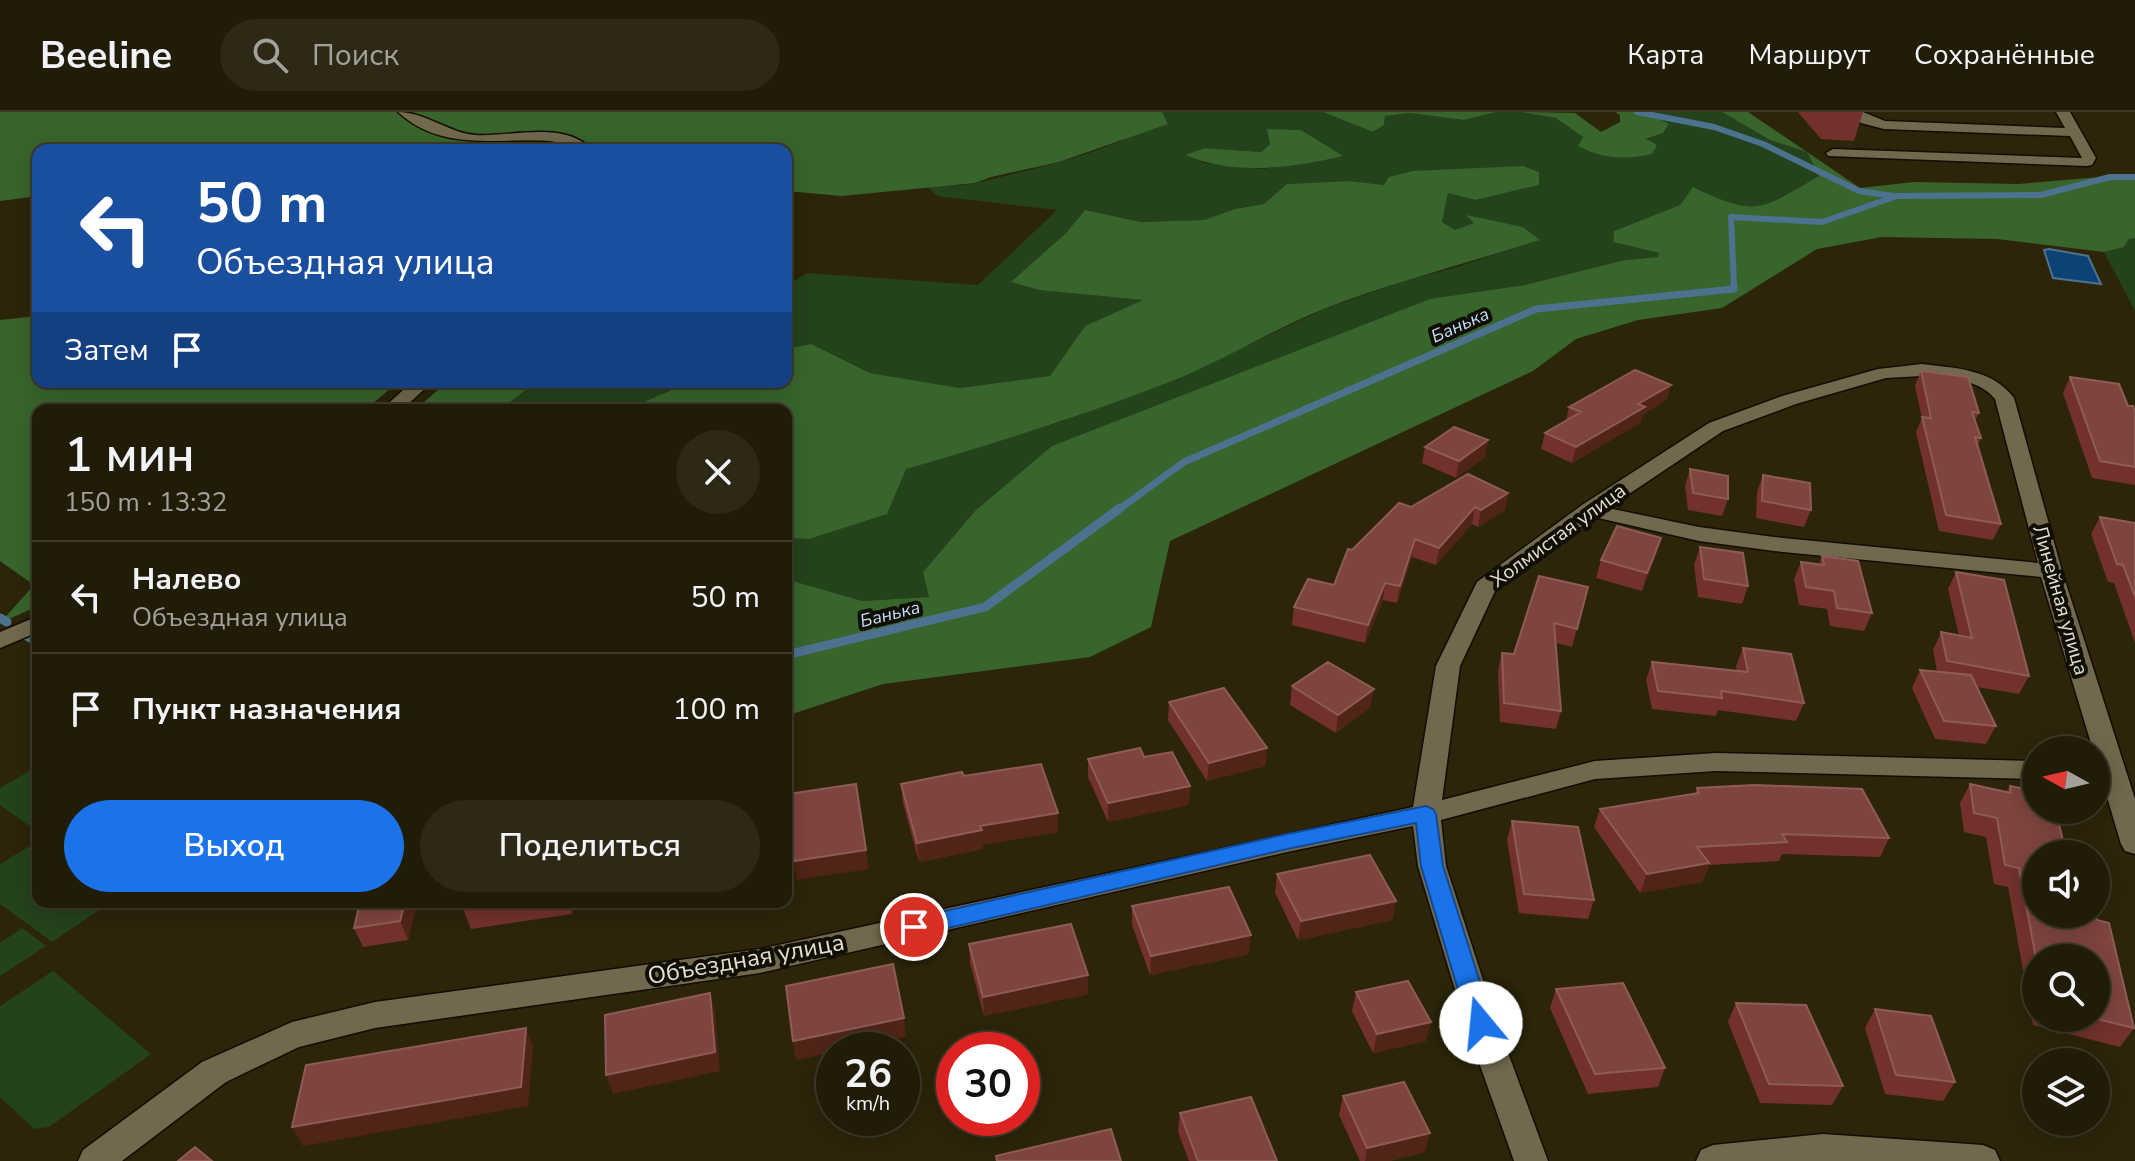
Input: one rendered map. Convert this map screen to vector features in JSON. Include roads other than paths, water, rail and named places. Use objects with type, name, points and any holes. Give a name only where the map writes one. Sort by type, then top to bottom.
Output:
[{"type":"street","points":[[405,112],[437,131],[474,139],[564,139],[580,144]]},
{"type":"street","points":[[1854,112],[1873,123],[1884,125],[2074,132]]},
{"type":"street","points":[[1949,112],[1966,128]]},
{"type":"street","points":[[2023,112],[2066,163]]},
{"type":"street","points":[[1833,153],[2087,162],[2089,158],[2063,112]]},
{"type":"street","name":"Холмистая улица","points":[[1531,1161],[1481,1023],[1432,866],[1426,814],[1448,666],[1485,587],[1590,510],[1716,427],[1885,373],[1922,370],[1966,375]]},
{"type":"street","name":"Линейная улица","points":[[1966,375],[1996,388],[2004,398],[2051,571],[2135,844]]},
{"type":"street","points":[[398,404],[416,388]]},
{"type":"street","points":[[1590,510],[1699,534],[1774,544],[2051,571]]},
{"type":"street","points":[[0,641],[32,626]]},
{"type":"street","name":"Объездная улица","points":[[95,1161],[214,1072],[292,1035],[375,1015],[760,961],[1287,842],[1426,814],[1595,770],[1716,762],[2022,770]]},
{"type":"street","points":[[1713,1161],[1823,1149],[1983,1161]]},
{"type":"water","points":[[2044,250],[2088,256],[2101,284],[2053,278]]},
{"type":"waterway","points":[[1637,112],[1714,127],[1763,144],[1859,191],[1893,196]]},
{"type":"waterway","name":"Банька","points":[[1734,287],[1731,217],[1822,222],[1897,196],[2041,195],[2110,177],[2135,177]]},
{"type":"waterway","name":"Банька","points":[[1118,510],[1184,462],[1536,309],[1734,287]]},
{"type":"waterway","name":"Банька","points":[[792,654],[985,607],[1120,508]]},
{"type":"waterway","name":"Банька","points":[[0,618],[7,622]]},
{"type":"waterway","name":"Банька","points":[[23,634],[32,639]]}]
